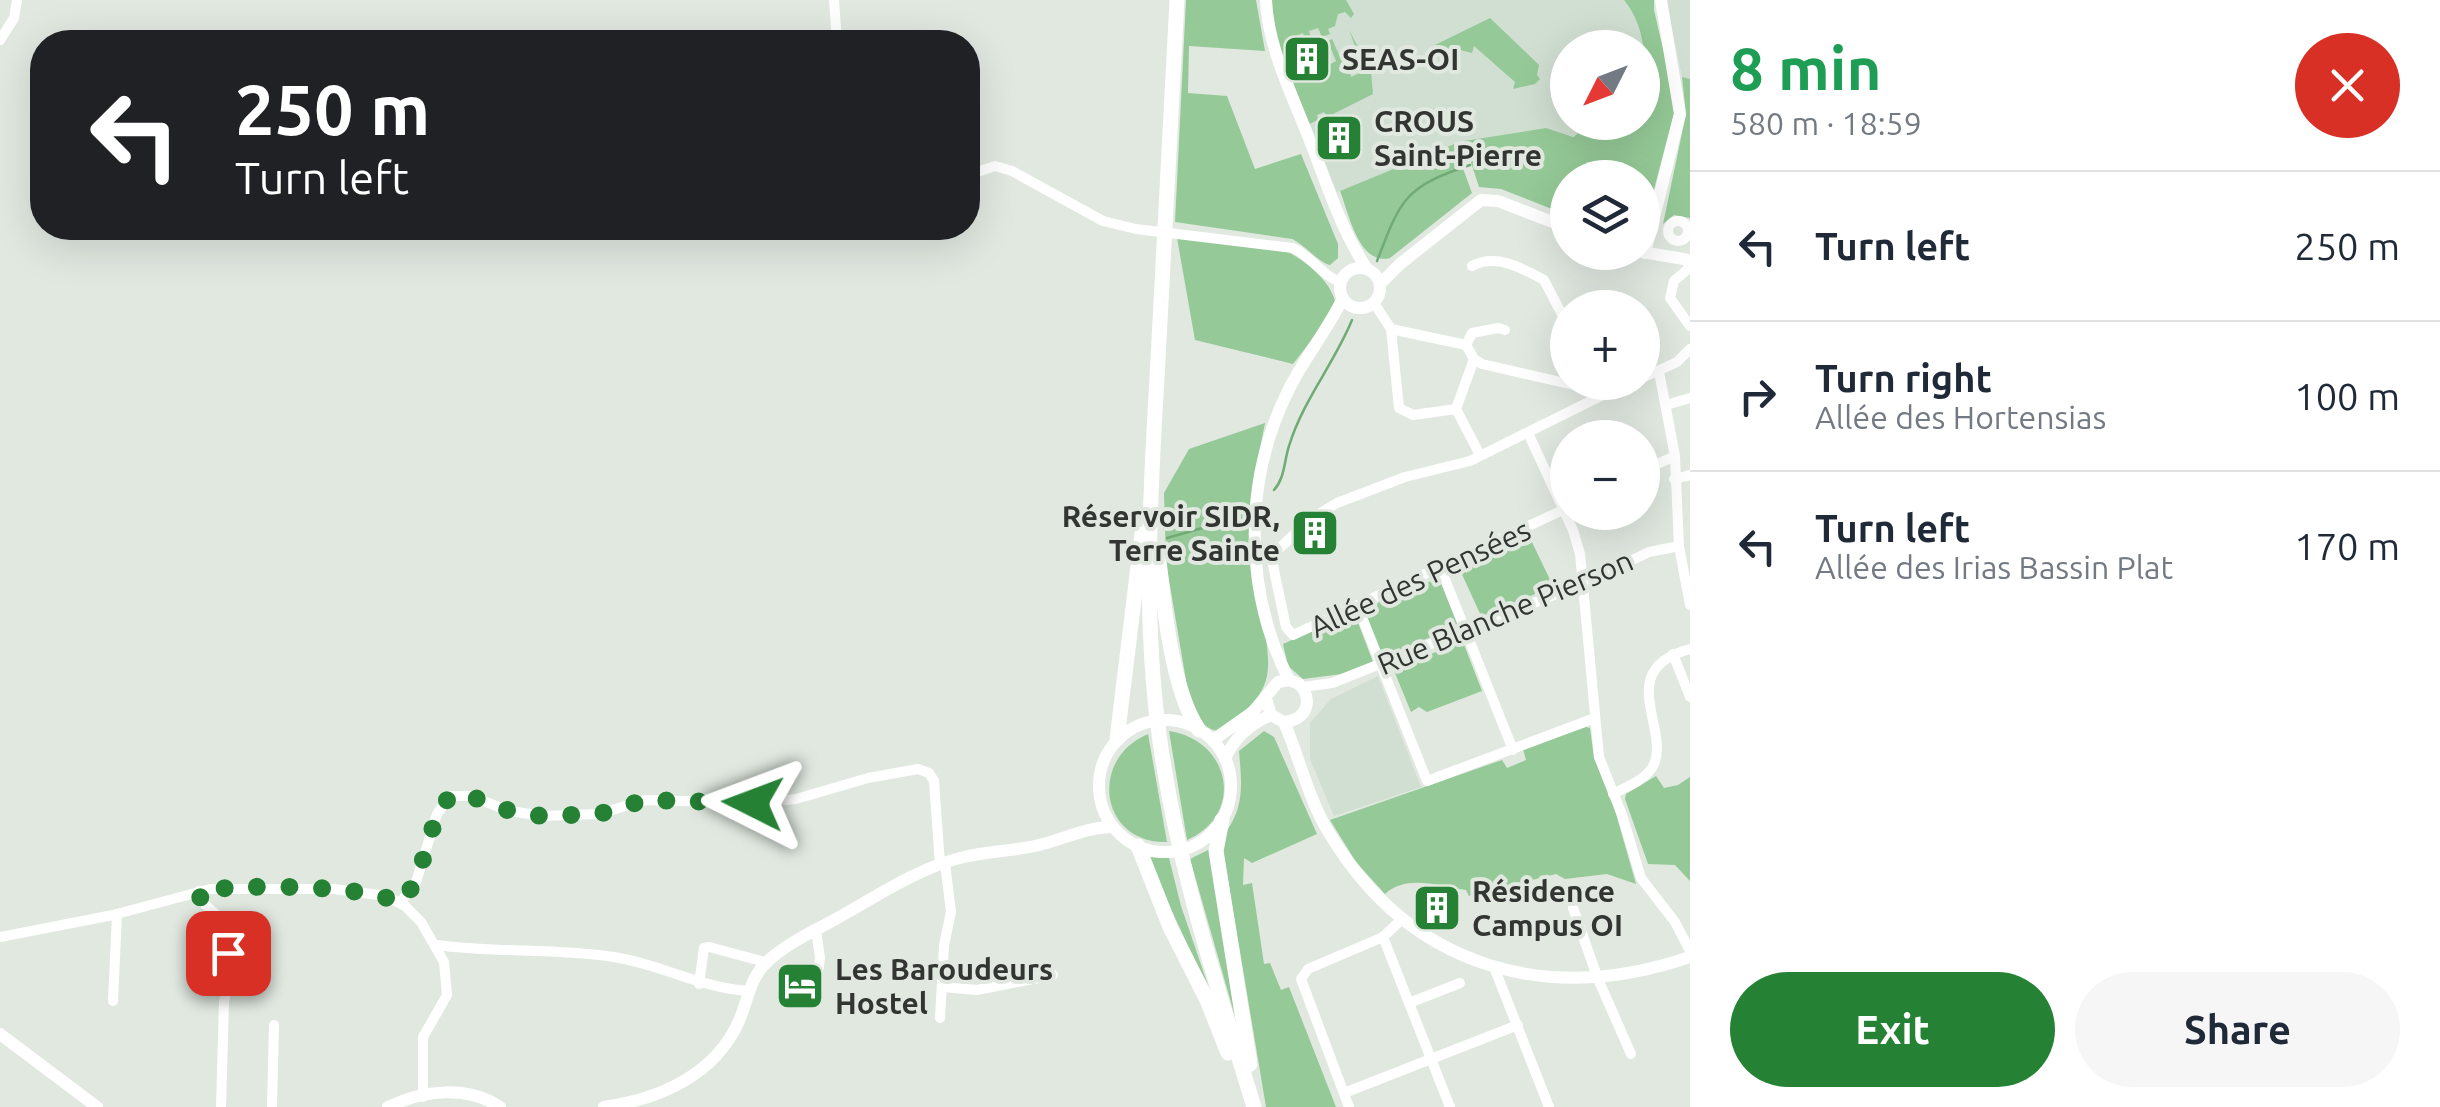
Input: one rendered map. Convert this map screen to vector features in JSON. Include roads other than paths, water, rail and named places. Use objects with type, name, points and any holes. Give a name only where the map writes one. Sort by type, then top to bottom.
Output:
[{"type":"main road","points":[[1177,0],[1152,492],[1152,670],[1168,792],[1189,894],[1254,1107]]},
{"type":"main road","points":[[1117,739],[1154,440]]},
{"type":"main road","points":[[1152,492],[1168,628],[1184,700],[1206,735]]},
{"type":"main road","points":[[1222,820],[1216,851],[1254,1107]]},
{"type":"main road","points":[[1138,846],[1170,927],[1254,1107]]},
{"type":"street","points":[[0,40],[14,18],[17,0]]},
{"type":"street","points":[[834,0],[836,30]]},
{"type":"street","points":[[1266,0],[1270,34],[1280,64],[1350,242],[1374,275],[1380,294],[1374,303],[1362,308],[1348,302]]},
{"type":"street","points":[[1660,191],[1680,114],[1661,0]]},
{"type":"street","points":[[980,171],[995,166],[1012,171],[1103,221],[1293,248],[1312,259],[1322,274],[1374,275],[1400,264],[1481,200],[1498,200],[1550,221]]},
{"type":"street","points":[[1206,735],[1227,733],[1266,700],[1273,685],[1272,646],[1254,559],[1256,503],[1271,430],[1298,372],[1348,302],[1345,276],[1350,242]]},
{"type":"street","points":[[1660,255],[1690,260],[1688,270],[1674,281],[1670,298],[1690,326]]},
{"type":"street","points":[[1472,266],[1496,259],[1544,280],[1550,292]]},
{"type":"street","points":[[1374,303],[1391,329],[1403,412],[1413,415],[1456,409]]},
{"type":"street","points":[[1391,329],[1466,346],[1482,364],[1550,380]]},
{"type":"street","points":[[1466,346],[1472,332],[1505,330]]},
{"type":"street","points":[[1660,371],[1686,356],[1690,349]]},
{"type":"street","points":[[1474,358],[1456,409],[1480,456]]},
{"type":"street","points":[[1660,380],[1675,456],[1674,479],[1690,605]]},
{"type":"street","points":[[1666,405],[1690,398]]},
{"type":"street","points":[[1254,559],[1271,556],[1312,518],[1337,503],[1405,477],[1449,468],[1480,456],[1528,433],[1580,400]]},
{"type":"street","points":[[1528,433],[1550,478]]},
{"type":"street","points":[[1660,463],[1675,456]]},
{"type":"street","points":[[1674,479],[1690,475]]},
{"type":"street","name":"Allée des Pensées","points":[[1271,556],[1290,634],[1296,634],[1550,516]]},
{"type":"street","points":[[1272,646],[1289,680],[1306,694],[1292,721],[1299,755],[1328,832],[1350,865],[1402,919],[1439,944],[1494,968],[1534,977],[1598,979],[1643,973],[1690,954],[1676,922],[1641,878],[1598,757],[1584,584],[1573,530]]},
{"type":"street","name":"Rue Blanche Pierson","points":[[1306,694],[1584,584],[1650,552],[1683,549]]},
{"type":"street","points":[[1440,569],[1512,750]]},
{"type":"street","points":[[1358,607],[1426,781],[1594,718]]},
{"type":"street","points":[[1613,794],[1642,778],[1653,766],[1656,750],[1650,684],[1655,672],[1674,654],[1690,649]]},
{"type":"street","points":[[1674,654],[1690,697]]},
{"type":"street","points":[[1273,685],[1289,680]]},
{"type":"street","points":[[1266,700],[1271,715]]},
{"type":"street","points":[[1225,759],[1231,745],[1245,731],[1271,715],[1292,721]]},
{"type":"street","points":[[1174,720],[1206,735],[1225,759],[1230,796],[1222,820],[1206,838],[1173,852],[1138,846],[1113,826],[1101,804],[1102,762],[1117,739],[1148,722],[1174,720]]},
{"type":"street","points":[[400,903],[416,882],[437,814],[450,796],[470,796],[510,811],[542,816],[599,814],[645,800],[753,803],[796,799],[868,778],[918,769],[929,773],[934,781],[951,912],[944,945],[940,1018]]},
{"type":"street","points":[[1073,834],[1101,804]]},
{"type":"street","points":[[604,1107],[653,1097],[679,1086],[730,1039],[748,991],[765,962],[816,930],[942,864],[1041,845],[1090,828],[1113,826]]},
{"type":"street","points":[[0,937],[117,914],[199,891],[334,889],[369,892],[400,903],[436,945],[448,984],[443,1006],[423,1037],[422,1097]]},
{"type":"street","points":[[199,891],[201,901],[220,917],[226,931],[230,975],[224,1002],[221,1107]]},
{"type":"street","points":[[1573,908],[1631,1054]]},
{"type":"street","points":[[113,1001],[117,914]]},
{"type":"street","points":[[1349,1107],[1302,978],[1308,969],[1384,938],[1402,919]]},
{"type":"street","points":[[816,930],[820,958],[816,992]]},
{"type":"street","points":[[1384,938],[1450,1107]]},
{"type":"street","points":[[436,945],[485,952],[613,957],[699,984],[748,991]]},
{"type":"street","points":[[699,984],[704,948],[708,946],[765,962]]},
{"type":"street","points":[[1494,968],[1549,1107]]},
{"type":"street","points":[[942,987],[977,990],[1053,975]]},
{"type":"street","points":[[1409,1003],[1460,983]]},
{"type":"street","points":[[272,1107],[274,1025]]},
{"type":"street","points":[[1344,1093],[1518,1025]]},
{"type":"street","points":[[0,1034],[97,1107]]},
{"type":"street","points":[[388,1107],[453,1090],[470,1092],[500,1107]]},
{"type":"waterway","points":[[1377,261],[1408,198],[1431,180],[1470,165]]},
{"type":"waterway","points":[[1274,490],[1302,413],[1352,320]]},
{"type":"waterway","points":[[1167,538],[1231,520]]},
{"type":"waterway","points":[[1126,552],[1132,551]]},
{"type":"place","name":"SEAS-OI","points":[[1307,59]]},
{"type":"place","name":"CROUS Saint-Pierre","points":[[1339,138]]},
{"type":"place","name":"Réservoir SIDR, Terre Sainte","points":[[1315,533]]},
{"type":"place","name":"Résidence Campus OI","points":[[1437,908]]},
{"type":"place","name":"Les Baroudeurs Hostel","points":[[800,986]]}]
